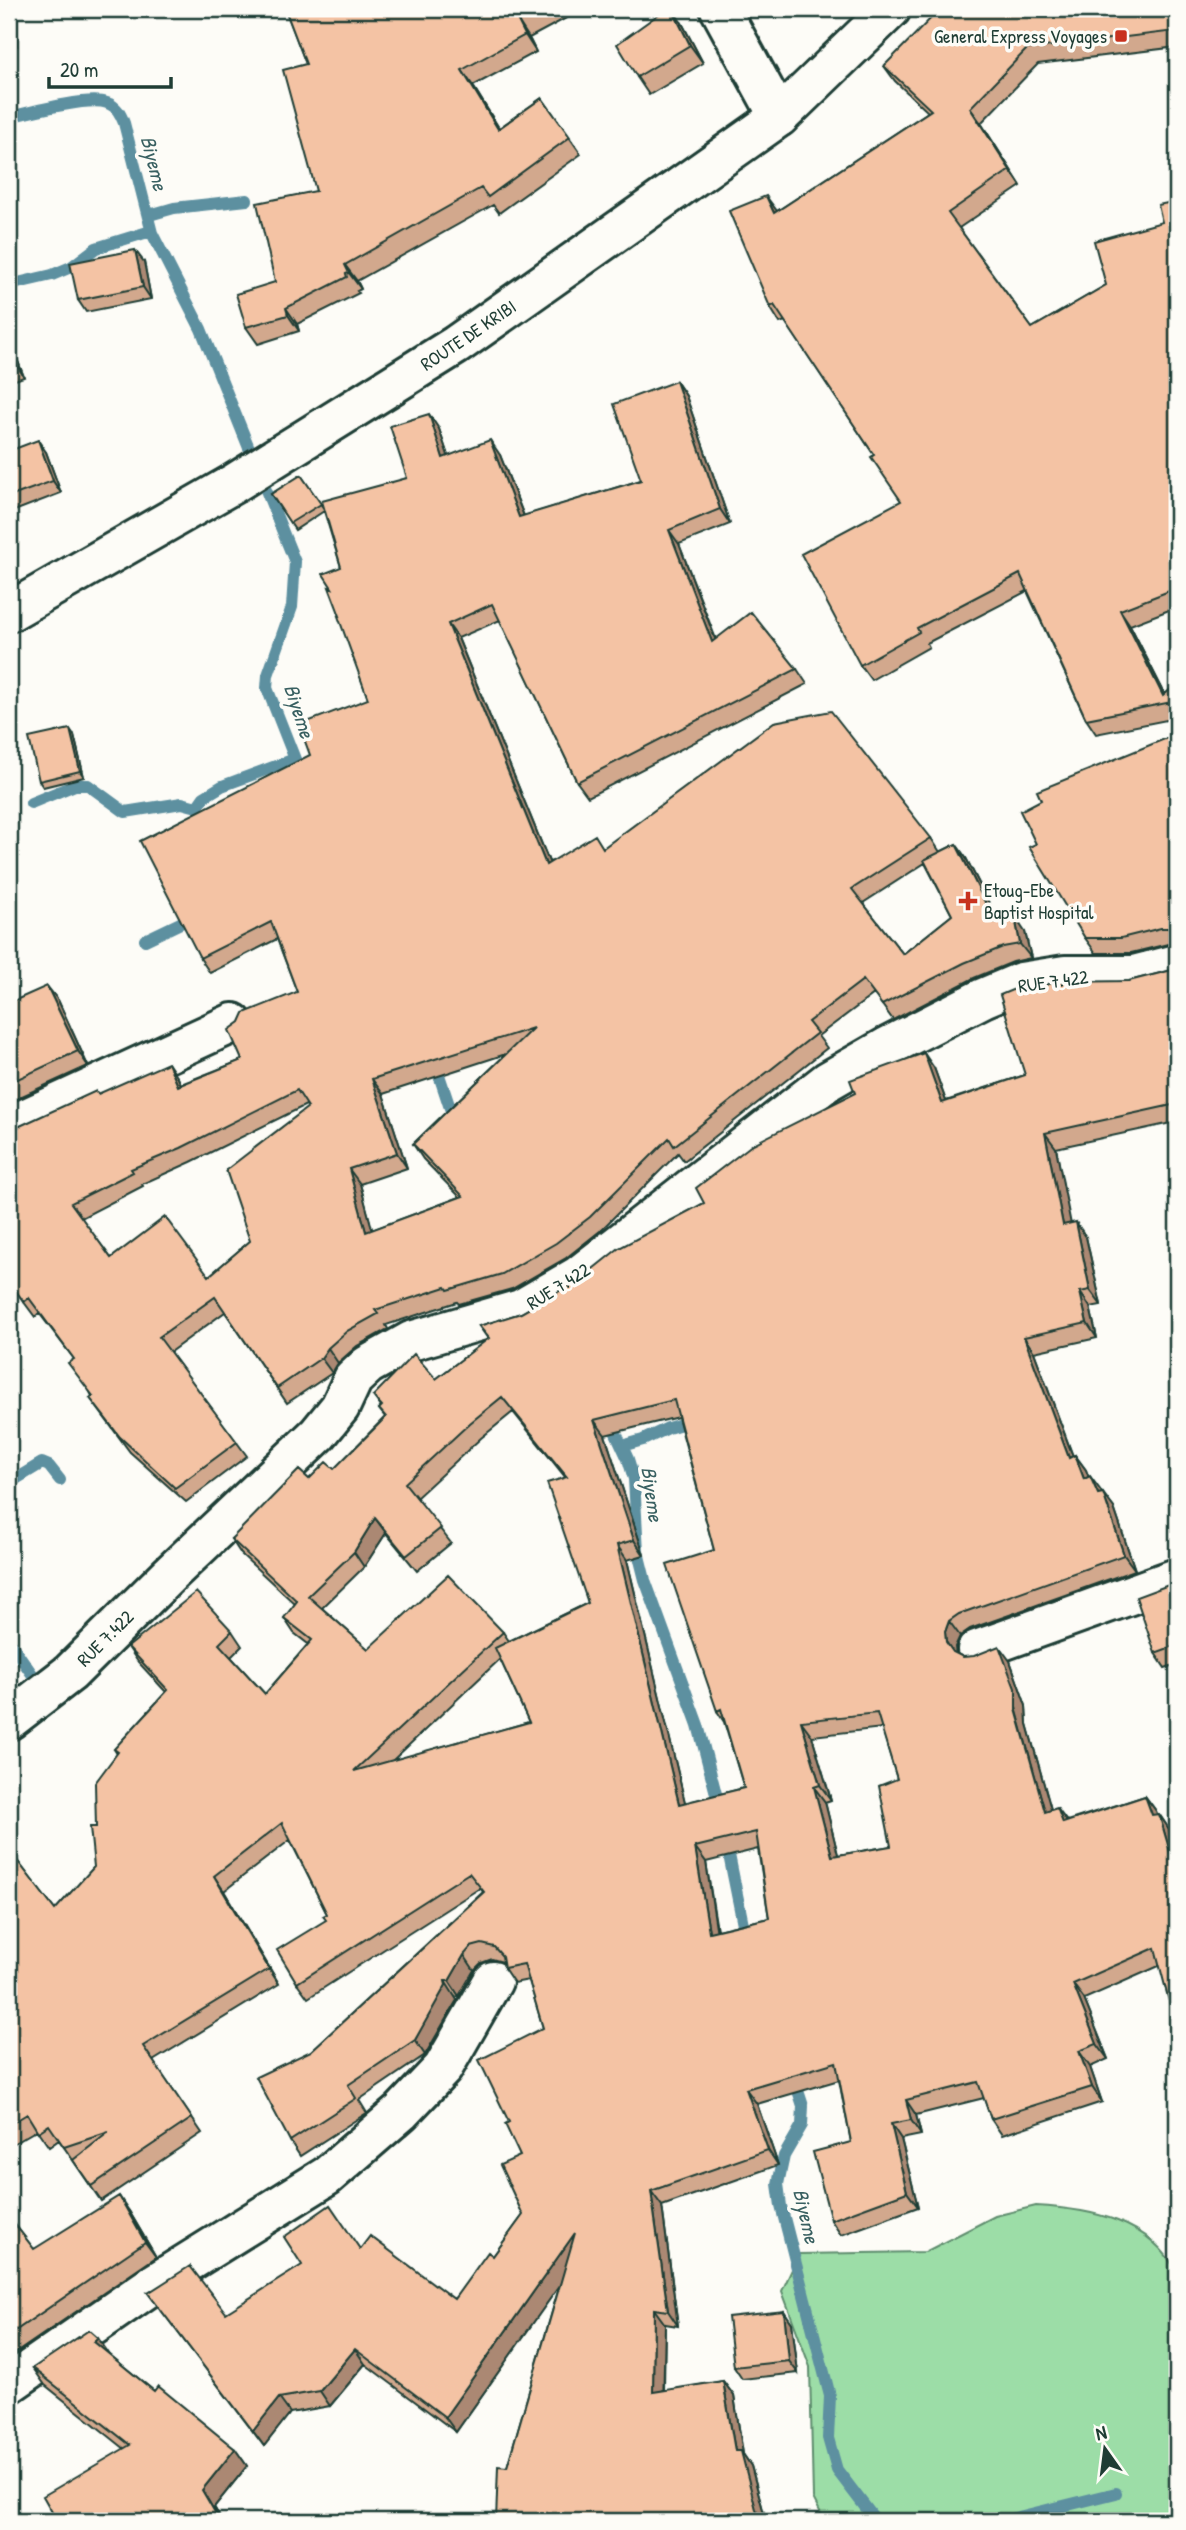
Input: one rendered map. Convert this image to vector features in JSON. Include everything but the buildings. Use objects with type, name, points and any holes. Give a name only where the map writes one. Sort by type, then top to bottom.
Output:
[{"type":"street","points":[[720,9],[779,117]]},
{"type":"street","name":"ROUTE DE KRIBI","points":[[9,611],[233,484],[456,345],[779,117],[891,9]]},
{"type":"street","name":"RUE 7.422","points":[[9,1720],[70,1673],[318,1434],[340,1407],[353,1379],[368,1365],[411,1341],[521,1309],[578,1276],[828,1080],[983,998],[1021,982],[1065,975],[1134,975],[1177,964]]},
{"type":"street","points":[[9,1126],[233,1023]]},
{"type":"street","points":[[977,1650],[1177,1578]]},
{"type":"street","points":[[9,2384],[152,2285],[327,2175],[401,2112],[443,2068],[493,1981]]},
{"type":"green space","points":[[1036,2206],[1077,2210],[1135,2229],[1166,2255],[1177,2273],[1177,2521],[825,2521],[813,2498],[810,2367],[782,2291],[799,2254],[925,2252],[995,2216]]},
{"type":"waterway","name":"Biyeme","points":[[9,117],[98,101],[113,106],[124,123],[152,233],[201,329],[295,562],[292,607],[268,675],[267,688],[302,777]]},
{"type":"waterway","points":[[153,214],[174,208],[247,200]]},
{"type":"waterway","points":[[9,285],[52,275],[71,267],[96,248],[151,231]]},
{"type":"waterway","points":[[197,807],[204,797],[222,786],[289,761]]},
{"type":"waterway","points":[[31,803],[75,785],[88,785],[125,812],[182,803],[197,807]]},
{"type":"waterway","points":[[145,940],[195,916]]},
{"type":"waterway","name":"Biyeme","points":[[434,1060],[455,1123]]},
{"type":"waterway","name":"Biyeme","points":[[609,1418],[634,1479],[638,1552],[645,1580],[698,1725],[720,1809]]},
{"type":"waterway","points":[[629,1444],[692,1421]]},
{"type":"waterway","points":[[9,1483],[42,1463],[49,1466],[60,1480]]},
{"type":"waterway","points":[[9,1641],[32,1674]]},
{"type":"waterway","name":"Biyeme","points":[[726,1840],[746,1939]]},
{"type":"waterway","name":"Biyeme","points":[[794,2078],[803,2106],[802,2125],[784,2156],[778,2184],[781,2206],[830,2396],[828,2438],[837,2470],[876,2521]]},
{"type":"waterway","points":[[1003,2521],[1116,2493]]},
{"type":"place","name":"General Express Voyages","points":[[1121,36]]},
{"type":"place","name":"Etoug-Ebe Baptist Hospital","points":[[968,901]]}]
